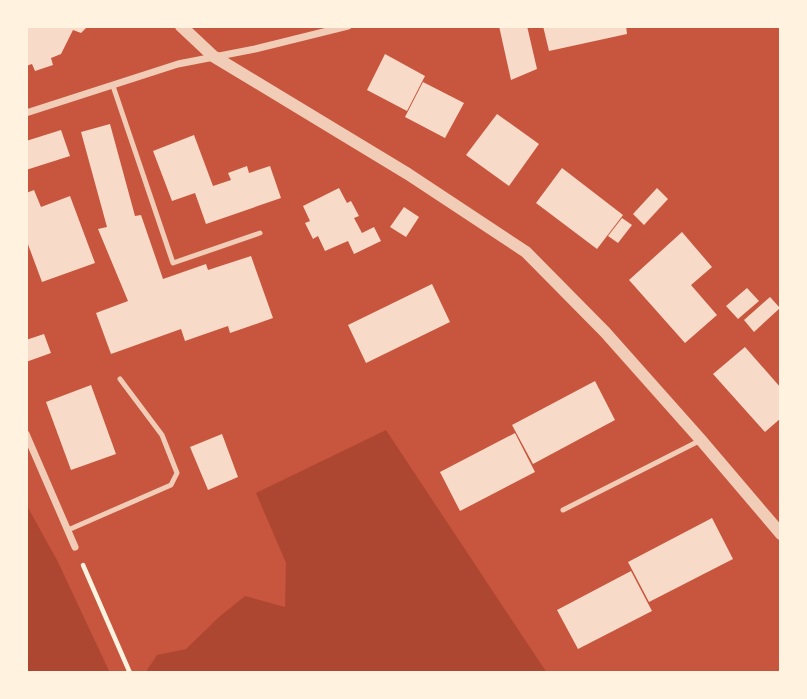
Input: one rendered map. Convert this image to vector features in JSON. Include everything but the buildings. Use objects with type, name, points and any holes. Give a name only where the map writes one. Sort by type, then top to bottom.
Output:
[{"type":"street","points":[[181,26],[213,56],[408,174],[526,252],[605,332],[781,534]]},
{"type":"street","points":[[26,113],[178,64],[255,49],[348,26]]},
{"type":"street","points":[[26,434],[75,547]]},
{"type":"lane","points":[[113,86],[173,263],[260,233]]},
{"type":"lane","points":[[68,530],[171,485],[177,473],[162,435],[120,379]]},
{"type":"lane","points":[[563,510],[701,440]]},
{"type":"path","points":[[75,547],[130,673]]},
{"type":"shaded area","points":[[386,430],[547,673],[145,673],[157,655],[186,649],[245,596],[285,607],[286,563],[256,493]]},
{"type":"shaded area","points":[[26,504],[58,562],[110,673],[26,673]]}]
